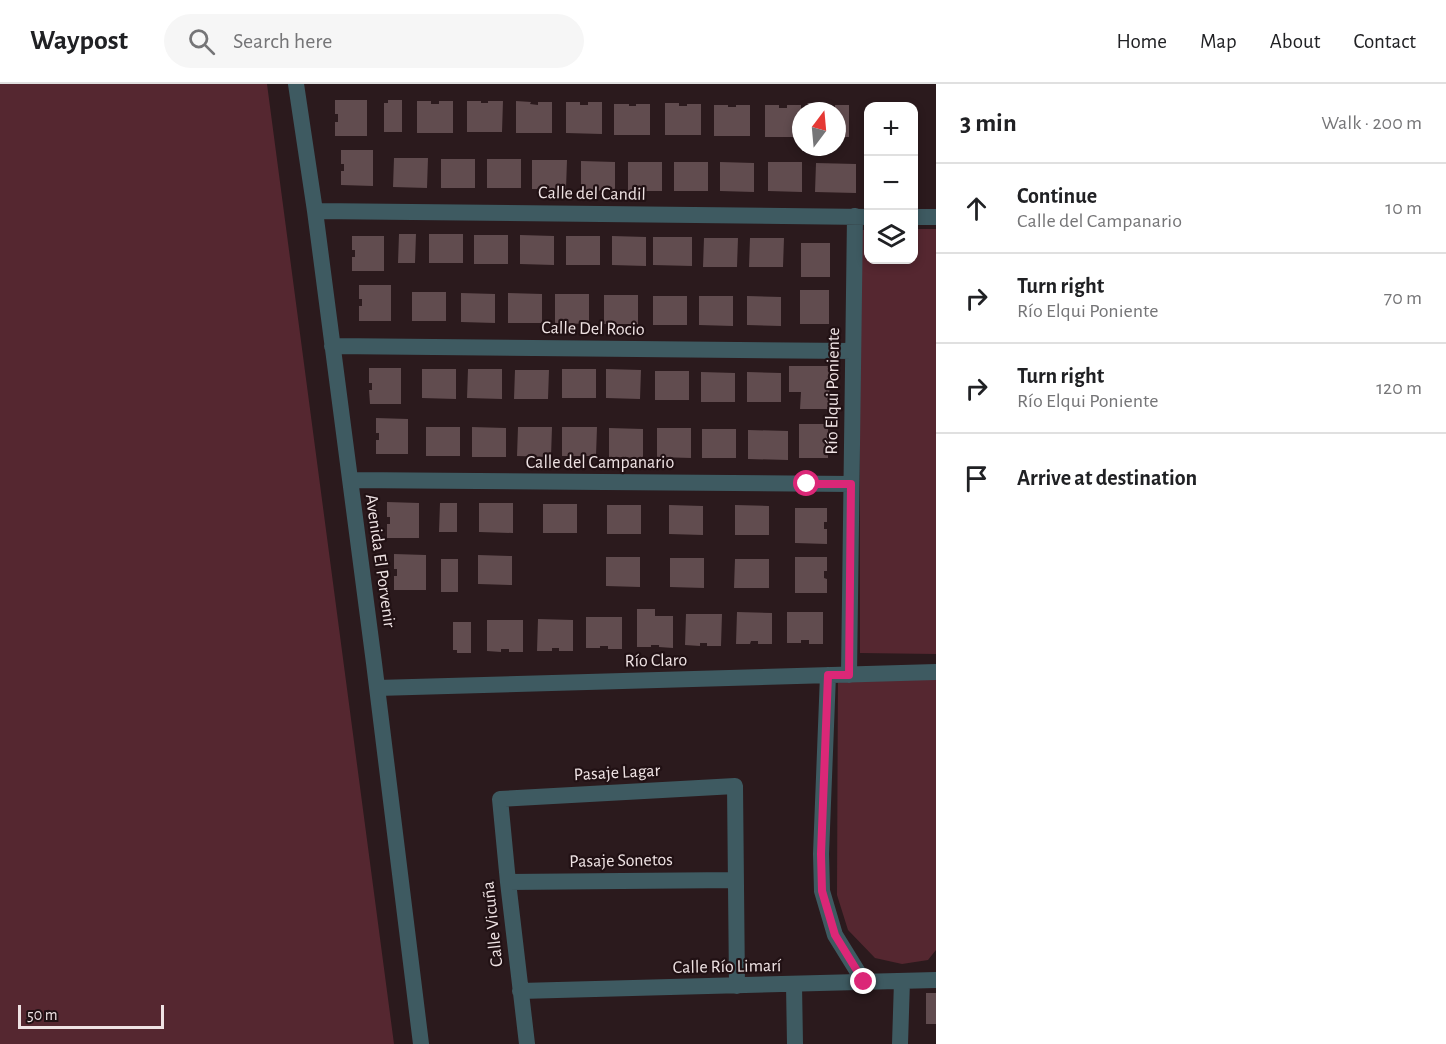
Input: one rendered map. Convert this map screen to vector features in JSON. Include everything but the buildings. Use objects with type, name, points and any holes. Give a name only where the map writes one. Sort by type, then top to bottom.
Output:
[{"type":"street","name":"Avenida El Porvenir","points":[[296,84],[315,211],[421,1044]]},
{"type":"street","name":"Calle del Candil","points":[[315,211],[862,217]]},
{"type":"street","name":"Río Elqui Poniente","points":[[849,675],[853,351],[862,217]]},
{"type":"street","points":[[918,217],[936,217]]},
{"type":"street","name":"Calle Del Rocio","points":[[332,346],[853,351]]},
{"type":"street","name":"Calle del Campanario","points":[[350,480],[851,484]]},
{"type":"street","name":"Río Claro","points":[[377,688],[936,672]]},
{"type":"street","points":[[828,675],[822,891],[835,935],[864,982]]},
{"type":"street","name":"Pasaje Lagar","points":[[500,799],[735,786],[736,880]]},
{"type":"street","name":"Calle Vicuña","points":[[500,799],[527,1044]]},
{"type":"street","points":[[736,880],[736,986]]},
{"type":"street","name":"Pasaje Sonetos","points":[[508,882],[736,880]]},
{"type":"street","name":"Calle Río Limarí","points":[[520,991],[936,980]]},
{"type":"street","points":[[900,1044],[902,981]]},
{"type":"street","points":[[794,985],[795,1044]]},
{"type":"shaded area","points":[[0,84],[267,84],[394,1044],[0,1044]]},
{"type":"shaded area","points":[[918,229],[936,229],[936,654],[860,653],[860,230],[864,230],[864,264],[918,264]]},
{"type":"shaded area","points":[[936,668],[936,950],[928,960],[902,964],[875,958],[848,930],[837,895],[838,669]]},
{"type":"route","points":[[807,484],[851,484],[849,675],[828,675],[821,854],[822,891],[835,935],[864,982]]}]
